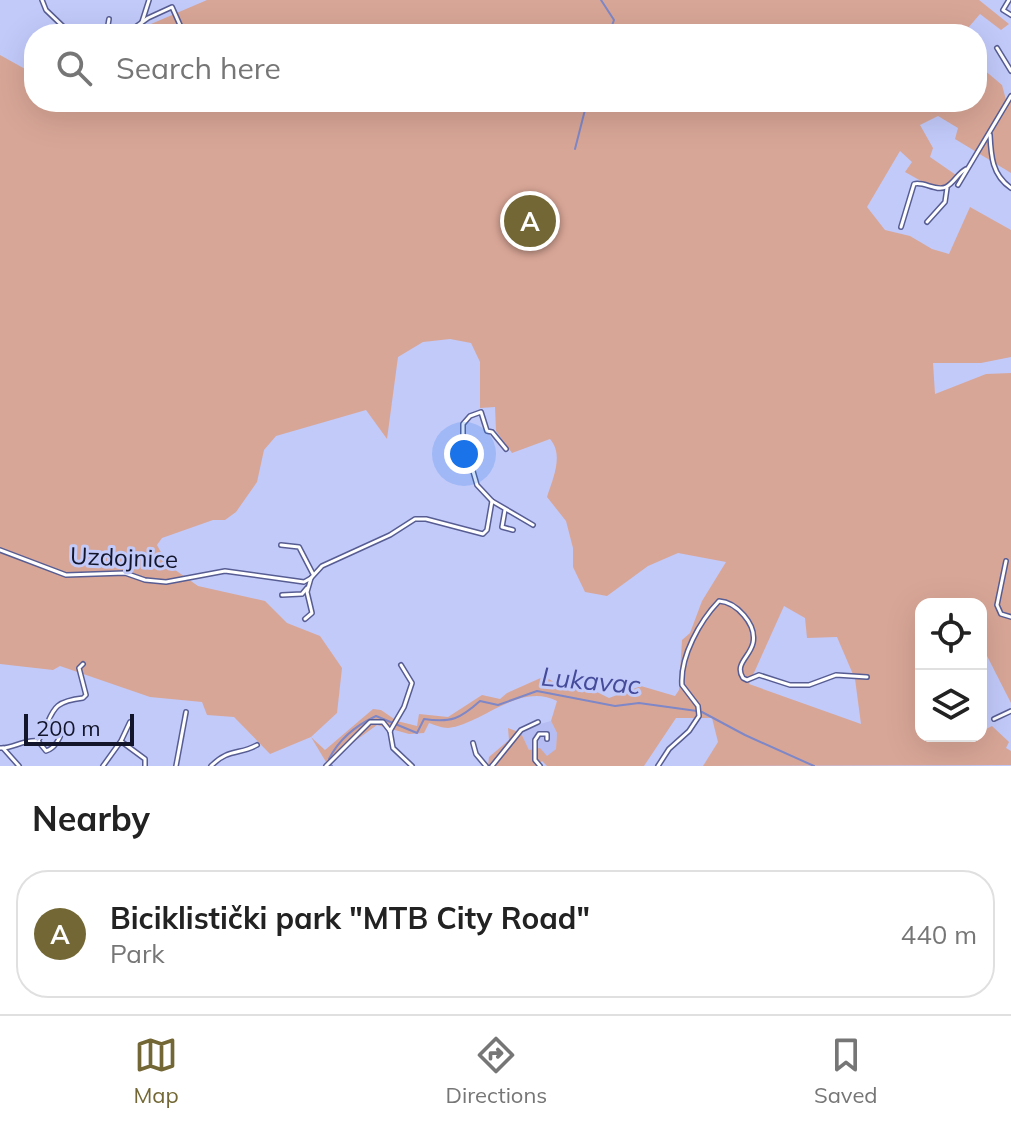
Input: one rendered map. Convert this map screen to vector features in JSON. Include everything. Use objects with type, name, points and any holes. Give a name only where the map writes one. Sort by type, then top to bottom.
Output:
[{"type":"street","points":[[42,0],[46,10],[61,24]]},
{"type":"street","points":[[142,22],[149,0]]},
{"type":"street","points":[[1009,0],[1003,10],[1011,15]]},
{"type":"street","points":[[139,24],[172,7],[180,24]]},
{"type":"street","points":[[108,24],[109,19]]},
{"type":"street","points":[[997,48],[1011,71]]},
{"type":"street","points":[[958,185],[1011,96]]},
{"type":"street","points":[[989,131],[992,163],[1004,183],[1011,188]]},
{"type":"street","points":[[901,227],[914,184],[919,182],[941,189],[966,169]]},
{"type":"street","points":[[927,222],[945,202],[947,187]]},
{"type":"street","points":[[506,449],[484,427],[481,412],[470,416],[463,424],[463,437],[477,485],[492,501],[533,525]]},
{"type":"street","name":"Uzdojnice","points":[[0,550],[66,575],[125,573],[145,580],[166,582],[225,571],[300,582],[322,566],[390,535],[415,519],[483,534],[487,530],[492,501]]},
{"type":"street","points":[[505,510],[502,527],[513,530]]},
{"type":"street","points":[[281,545],[299,547],[312,576],[302,594],[282,595]]},
{"type":"street","points":[[1006,561],[997,605],[1001,614],[1011,617]]},
{"type":"street","points":[[305,619],[312,613],[308,587]]},
{"type":"street","points":[[658,766],[699,716],[698,706],[682,685],[684,664],[698,625],[707,619],[719,601],[732,604],[741,612],[754,638],[740,665],[743,678],[747,680],[759,675],[790,685],[809,685],[836,675],[867,677]]},
{"type":"street","points":[[38,741],[58,703],[86,695],[79,668],[83,664]]},
{"type":"street","points":[[401,665],[412,683],[393,726],[393,748],[412,766]]},
{"type":"street","points":[[994,719],[1011,711]]},
{"type":"street","points":[[176,766],[186,712]]},
{"type":"street","points":[[103,766],[130,722]]},
{"type":"street","points":[[326,766],[370,722],[393,726]]},
{"type":"street","points":[[492,766],[521,730],[538,722]]},
{"type":"street","points":[[38,741],[46,751],[49,750],[64,728]]},
{"type":"street","points":[[540,766],[535,760],[535,740],[539,734],[547,734],[547,739]]},
{"type":"street","points":[[19,766],[2,748],[38,741]]},
{"type":"street","points":[[121,741],[145,759],[145,766]]},
{"type":"street","points":[[473,743],[476,754],[486,766]]},
{"type":"street","points":[[211,766],[235,750],[257,745]]},
{"type":"street","points":[[332,760],[334,766]]},
{"type":"shaded area","points":[[207,0],[979,0],[1009,24],[1001,30],[980,14],[971,24],[151,24]]},
{"type":"shaded area","points":[[0,55],[24,68],[24,112],[987,112],[987,72],[1002,85],[1006,100],[1011,101],[1011,173],[955,139],[958,128],[938,116],[920,125],[933,148],[930,157],[956,175],[942,188],[921,181],[905,172],[912,162],[900,151],[867,207],[885,230],[910,236],[932,249],[949,254],[970,207],[1011,230],[1011,357],[981,363],[933,363],[935,394],[986,374],[1011,373],[1011,703],[987,656],[987,598],[915,598],[915,742],[987,742],[987,728],[992,726],[1009,742],[1006,748],[1011,751],[1011,765],[703,766],[718,742],[712,718],[676,718],[644,766],[547,766],[542,761],[536,766],[488,766],[489,757],[509,740],[508,728],[521,733],[529,750],[540,748],[547,756],[556,749],[557,733],[551,721],[557,701],[543,697],[515,700],[448,728],[429,723],[424,733],[409,734],[377,725],[326,762],[311,737],[270,754],[234,717],[207,715],[202,702],[150,697],[60,666],[53,670],[0,664]],"holes":[[[450,339],[471,343],[480,362],[480,408],[495,407],[496,431],[512,453],[550,439],[554,445],[556,467],[547,497],[566,521],[573,548],[573,567],[585,592],[607,596],[648,566],[678,553],[726,562],[702,601],[690,633],[682,640],[679,690],[675,696],[641,686],[609,698],[589,688],[563,689],[545,676],[500,699],[482,695],[448,717],[419,714],[417,726],[397,721],[381,710],[373,709],[325,750],[311,737],[337,713],[342,668],[320,636],[287,623],[265,601],[198,586],[168,565],[157,545],[162,538],[213,520],[225,520],[236,512],[257,482],[264,450],[276,436],[366,410],[387,439],[398,357],[423,342]],[[784,606],[805,618],[807,638],[837,637],[855,679],[861,724],[749,684]]]},
{"type":"shaded area","points":[[551,721],[557,733],[556,749],[547,757],[529,750],[521,733],[516,731]]},
{"type":"waterway","points":[[601,0],[614,20],[613,24]]},
{"type":"waterway","points":[[575,149],[584,112]]},
{"type":"waterway","name":"Lukavac","points":[[329,759],[349,733],[376,716],[417,733],[424,719],[455,718],[480,701],[498,705],[537,691],[615,706],[639,703],[697,711]]},
{"type":"waterway","name":"Lukavac","points":[[702,712],[814,766]]},
{"type":"place","name":"Biciklistički park \"MTB City Road\"","points":[[530,221]]}]
